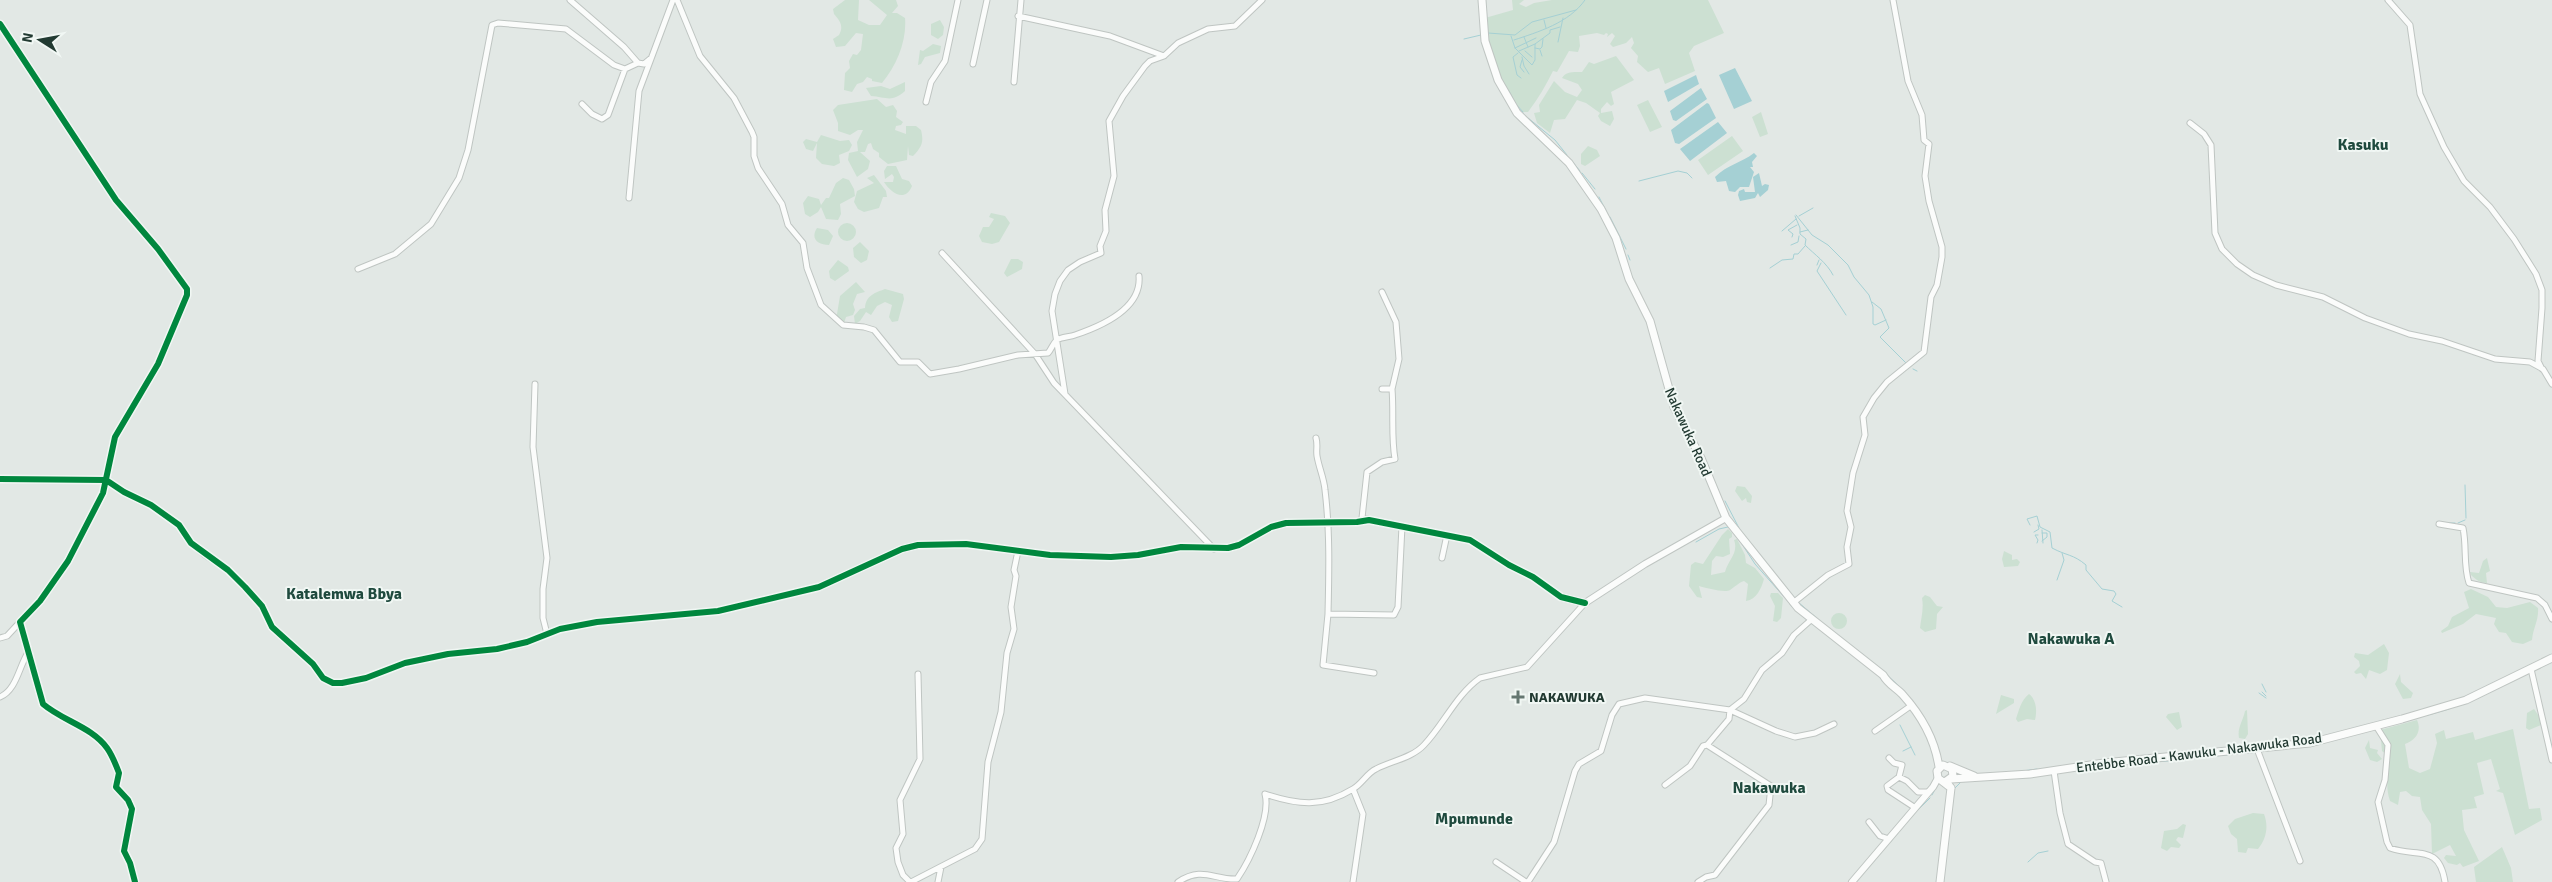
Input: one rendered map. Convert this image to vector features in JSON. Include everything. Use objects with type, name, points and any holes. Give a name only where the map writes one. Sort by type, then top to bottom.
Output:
[{"type":"main road","name":"Nakawuka Road","points":[[1482,0],[1485,41],[1498,80],[1517,113],[1569,163],[1602,209],[1616,238],[1629,279],[1650,321],[1651,333],[1674,407],[1701,458],[1726,518],[1793,603],[1883,675],[1887,683],[1899,691],[1912,705],[1945,766]]},
{"type":"main road","name":"Entebbe Road - Kawuku - Nakawuka Road","points":[[1951,779],[2054,771],[2104,763],[2310,743],[2466,700],[2552,658]]},
{"type":"main road","points":[[1945,766],[1977,777]]},
{"type":"main road","points":[[1945,766],[1938,778],[1952,788]]},
{"type":"main road","points":[[1940,882],[1952,788],[1946,781],[1951,779],[1953,772],[1945,766]]},
{"type":"street","points":[[570,0],[624,47],[638,63]]},
{"type":"street","points":[[628,198],[639,90],[672,0]]},
{"type":"street","points":[[677,0],[700,56],[734,98],[754,137],[754,156],[758,168],[782,204],[788,225],[803,243],[807,268],[821,305],[843,325],[864,326],[874,330],[900,362],[918,362],[930,374],[1018,355],[1048,353],[1057,340],[1083,332],[1113,318],[1138,293],[1139,276]]},
{"type":"street","points":[[926,102],[931,82],[946,61],[958,0]]},
{"type":"street","points":[[973,64],[987,0]]},
{"type":"street","points":[[1014,82],[1018,16],[1021,0]]},
{"type":"street","points":[[1065,395],[1052,311],[1060,281],[1068,270],[1080,262],[1101,253],[1100,246],[1106,231],[1105,210],[1114,176],[1109,121],[1123,96],[1150,61],[1164,56],[1178,44],[1208,29],[1235,26],[1262,0]]},
{"type":"street","points":[[1793,603],[1828,575],[1848,564],[1846,547],[1851,527],[1847,511],[1853,473],[1865,435],[1863,417],[1874,398],[1888,382],[1924,352],[1931,297],[1941,267],[1942,247],[1929,202],[1926,176],[1930,144],[1924,140],[1922,115],[1908,81],[1893,0]]},
{"type":"street","points":[[2388,0],[2410,26],[2420,94],[2444,147],[2464,181],[2490,207],[2514,238],[2536,274],[2542,290],[2538,361],[2552,384]]},
{"type":"street","points":[[1018,16],[1110,36],[1164,56]]},
{"type":"street","points":[[358,269],[395,254],[432,224],[459,178],[468,150],[492,25],[498,23],[566,29],[614,65],[625,69],[638,63],[644,64],[650,58]]},
{"type":"street","points":[[0,24],[116,200],[158,249],[187,289],[158,364],[115,436],[103,493],[68,561],[40,601],[7,636],[0,638]]},
{"type":"street","points":[[582,104],[592,114],[602,119],[608,115],[625,69]]},
{"type":"street","points":[[2190,123],[2204,134],[2211,145],[2215,233],[2222,249],[2237,264],[2253,275],[2276,285],[2323,297],[2364,318],[2409,334],[2442,341],[2495,359],[2530,362],[2543,369]]},
{"type":"street","points":[[942,253],[1035,354],[1054,383],[1065,395],[1214,549]]},
{"type":"street","points":[[1382,292],[1396,322],[1399,358],[1392,389],[1394,415],[1392,438],[1395,459],[1382,462],[1366,472],[1362,518],[1470,540],[1509,565],[1532,576],[1561,597],[1585,603]]},
{"type":"street","points":[[536,384],[533,447],[547,558],[543,589],[544,618],[547,634]]},
{"type":"street","points":[[1382,389],[1392,389]]},
{"type":"street","points":[[1316,438],[1328,522],[1328,614],[1323,665],[1374,673]]},
{"type":"street","points":[[0,479],[106,480],[124,492],[151,505],[179,525],[191,543],[228,570],[245,587],[262,606],[272,627],[313,664],[323,678],[333,683],[342,684],[366,678],[405,663],[448,654],[497,648],[560,629],[597,622],[718,611],[819,587],[902,549],[918,545],[966,544],[1018,551],[1110,557],[1138,556],[1181,547],[1214,549],[1239,544],[1258,533],[1286,523],[1357,522],[1369,520]]},
{"type":"street","points":[[1178,882],[1193,874],[1203,873],[1237,879],[1263,824],[1268,803],[1266,794],[1292,803],[1308,804],[1326,801],[1353,789],[1374,770],[1422,748],[1440,727],[1456,702],[1474,682],[1480,678],[1527,667],[1585,603],[1645,564],[1726,518]]},
{"type":"street","points":[[2439,524],[2463,528],[2465,539],[2463,553],[2469,583],[2537,598],[2545,606],[2552,619]]},
{"type":"street","points":[[1328,614],[1394,615],[1398,607],[1402,526]]},
{"type":"street","points":[[1442,558],[1447,535]]},
{"type":"street","points":[[918,674],[920,759],[900,800],[903,834],[896,848],[898,862],[903,875],[910,882],[975,849],[982,839],[988,762],[1000,712],[1007,653],[1014,629],[1011,607],[1018,551]]},
{"type":"street","points":[[1665,785],[1680,776],[1703,746],[1729,719],[1730,710],[1744,699],[1762,670],[1782,653],[1794,636],[1812,619]]},
{"type":"street","points":[[20,622],[44,704],[52,711],[94,735],[107,748],[119,773],[116,787],[128,800],[132,809],[124,851],[135,882]]},
{"type":"street","points":[[0,697],[7,694],[11,688],[29,651]]},
{"type":"street","points":[[2531,669],[2552,760]]},
{"type":"street","points":[[1496,862],[1527,882],[1554,842],[1575,771],[1579,764],[1601,751],[1612,715],[1619,704],[1645,698],[1730,710],[1768,727],[1795,736],[1815,733],[1834,724]]},
{"type":"street","points":[[1875,731],[1912,705]]},
{"type":"street","points":[[2376,726],[2388,745],[2385,780],[2378,802],[2387,842],[2390,848],[2400,852],[2425,852],[2430,855],[2441,868],[2445,882]]},
{"type":"street","points":[[1698,882],[1706,876],[1715,875],[1769,805],[1771,786],[1706,745]]},
{"type":"street","points":[[2257,749],[2300,861]]},
{"type":"street","points":[[1889,758],[1894,763],[1902,765],[1899,778],[1887,786],[1888,790],[1914,808]]},
{"type":"street","points":[[2054,771],[2060,813],[2068,844],[2095,862],[2101,863],[2106,882]]},
{"type":"street","points":[[1899,778],[1907,781],[1918,792],[1928,792]]},
{"type":"street","points":[[1852,882],[1938,778]]},
{"type":"street","points":[[1353,789],[1363,814],[1353,882]]},
{"type":"street","points":[[1869,822],[1880,836],[1889,839]]},
{"type":"street","points":[[938,882],[941,867]]},
{"type":"green space","points":[[845,0],[859,0],[858,20],[869,25],[880,25],[887,15],[869,0],[896,0],[898,6],[892,13],[897,13],[905,18],[903,43],[900,52],[882,83],[872,81],[872,79],[867,77],[863,82],[857,84],[852,92],[844,90],[845,73],[850,68],[849,61],[853,54],[857,55],[861,50],[863,34],[856,33],[845,46],[836,47],[833,39],[839,35],[841,26],[833,9]]},
{"type":"green space","points":[[1512,0],[1524,0],[1519,4],[1526,7],[1534,3],[1552,0],[1708,0],[1724,33],[1694,46],[1689,53],[1695,71],[1665,84],[1659,68],[1648,72],[1637,62],[1638,56],[1631,48],[1634,43],[1632,37],[1626,43],[1613,47],[1610,44],[1615,36],[1612,33],[1607,37],[1608,34],[1606,33],[1604,35],[1597,33],[1579,36],[1580,46],[1578,52],[1569,51],[1557,72],[1553,71],[1542,92],[1528,112],[1523,112],[1508,91],[1497,68],[1485,18],[1513,10]]},
{"type":"green space","points":[[940,20],[944,27],[943,35],[938,39],[931,35],[931,24]]},
{"type":"green space","points":[[933,44],[941,46],[940,53],[925,57],[921,64],[918,65],[920,50],[923,51]]},
{"type":"green space","points":[[1616,56],[1634,80],[1611,92],[1614,104],[1611,106],[1607,102],[1601,109],[1601,113],[1612,111],[1614,119],[1610,126],[1601,121],[1598,116],[1600,113],[1586,103],[1577,100],[1565,119],[1554,120],[1550,133],[1537,123],[1534,113],[1540,112],[1539,105],[1554,81],[1565,92],[1577,97],[1582,90],[1578,84],[1562,78],[1570,72],[1582,72],[1589,62],[1594,64]]},
{"type":"green space","points":[[905,82],[905,91],[892,98],[871,96],[866,88],[881,86],[890,89]]},
{"type":"green space","points":[[877,99],[886,107],[893,105],[897,111],[896,117],[903,122],[901,125],[896,126],[895,130],[906,134],[906,126],[916,126],[921,130],[922,144],[913,156],[909,155],[908,146],[907,160],[888,164],[879,157],[879,153],[873,149],[871,143],[868,144],[865,152],[860,152],[870,161],[868,169],[857,177],[848,160],[849,153],[858,151],[857,142],[863,130],[858,130],[850,135],[838,131],[838,123],[833,110],[838,105]]},
{"type":"green space","points":[[1648,100],[1662,127],[1650,132],[1637,105]]},
{"type":"green space","points":[[1761,112],[1768,134],[1760,137],[1752,117]]},
{"type":"green space","points":[[821,135],[840,141],[849,140],[852,145],[849,151],[839,155],[840,163],[834,166],[822,164],[816,158],[817,143],[813,151],[806,149],[803,142],[806,139],[817,142]]},
{"type":"green space","points":[[1732,136],[1743,151],[1708,175],[1698,160]]},
{"type":"green space","points":[[1588,146],[1597,150],[1600,156],[1585,166],[1581,164],[1581,154]]},
{"type":"green space","points":[[887,166],[896,166],[902,179],[909,181],[912,186],[906,194],[894,193],[884,182],[893,182],[894,177],[892,174],[885,179],[884,171]]},
{"type":"green space","points":[[874,175],[886,191],[887,197],[883,197],[879,208],[864,212],[858,209],[854,202],[857,191],[874,183],[867,178]]},
{"type":"green space","points":[[843,178],[849,180],[854,189],[855,196],[840,204],[841,214],[838,220],[826,219],[821,207],[818,212],[810,217],[805,214],[803,203],[808,196],[819,199],[821,205],[826,198],[829,198],[836,183]]},
{"type":"green space","points":[[991,213],[1005,216],[1010,223],[999,242],[992,244],[982,242],[979,236],[983,227],[989,227],[994,219],[989,217]]},
{"type":"green space","points":[[847,223],[853,226],[856,232],[853,238],[847,241],[841,238],[838,232],[841,226]]},
{"type":"green space","points":[[817,228],[828,230],[833,236],[829,245],[816,241],[814,235]]},
{"type":"green space","points":[[860,242],[869,251],[867,260],[861,263],[854,257],[853,248]]},
{"type":"green space","points":[[1011,259],[1018,259],[1023,262],[1022,269],[1007,277],[1004,273]]},
{"type":"green space","points":[[838,260],[848,267],[849,271],[835,281],[830,278],[829,271]]},
{"type":"green space","points":[[856,282],[865,292],[857,294],[853,304],[855,310],[853,315],[846,317],[844,323],[836,320],[840,296]]},
{"type":"green space","points":[[885,289],[903,294],[904,299],[898,321],[892,322],[889,317],[892,305],[885,302],[877,306],[871,315],[866,312],[860,321],[855,324],[854,316],[860,309],[865,308],[869,297]]},
{"type":"green space","points":[[1737,486],[1745,487],[1752,496],[1751,503],[1747,502],[1746,498],[1742,501],[1735,491]]},
{"type":"green space","points":[[1728,529],[1732,533],[1732,537],[1729,539],[1730,554],[1723,557],[1716,556],[1712,561],[1711,575],[1725,572],[1734,553],[1734,540],[1737,539],[1745,555],[1746,563],[1755,568],[1764,579],[1758,593],[1746,601],[1748,584],[1744,581],[1728,591],[1699,586],[1702,598],[1697,597],[1689,586],[1691,565],[1695,562],[1703,564]]},
{"type":"green space","points":[[2004,551],[2012,555],[2012,560],[2017,559],[2020,562],[2018,566],[2004,567],[2002,559]]},
{"type":"green space","points":[[2487,558],[2490,571],[2486,573],[2487,583],[2477,580],[2470,572],[2479,573],[2483,561]]},
{"type":"green space","points":[[2471,589],[2488,597],[2496,607],[2507,608],[2530,602],[2538,608],[2532,640],[2523,644],[2512,642],[2506,633],[2499,632],[2494,624],[2496,618],[2476,614],[2463,624],[2442,633],[2441,631],[2448,626],[2452,617],[2469,608],[2464,592]]},
{"type":"green space","points":[[1771,593],[1778,593],[1783,598],[1781,618],[1777,622],[1773,621],[1775,606],[1770,596]]},
{"type":"green space","points":[[1925,595],[1930,597],[1937,606],[1943,607],[1937,614],[1936,629],[1925,632],[1920,628],[1923,610],[1922,598]]},
{"type":"green space","points":[[1836,613],[1842,613],[1847,618],[1845,627],[1836,629],[1831,624],[1831,618]]},
{"type":"green space","points":[[2384,644],[2389,653],[2387,670],[2380,674],[2369,670],[2366,679],[2361,673],[2356,674],[2354,672],[2360,666],[2359,661],[2354,657],[2355,653],[2368,655]]},
{"type":"green space","points":[[2400,674],[2401,682],[2413,693],[2411,698],[2403,699],[2395,684]]},
{"type":"green space","points":[[2029,694],[2034,699],[2036,706],[2035,720],[2027,719],[2018,722],[2016,719],[2021,705]]},
{"type":"green space","points":[[2001,695],[2014,699],[2014,703],[1996,714]]},
{"type":"green space","points":[[2534,709],[2541,719],[2541,725],[2529,730],[2526,728],[2527,713]]},
{"type":"green space","points":[[2247,710],[2248,734],[2245,739],[2239,738],[2239,728]]},
{"type":"green space","points":[[2179,712],[2182,727],[2177,730],[2166,717],[2168,714]]},
{"type":"green space","points":[[2417,720],[2419,728],[2417,735],[2405,744],[2409,768],[2420,773],[2430,769],[2437,743],[2435,734],[2444,730],[2446,739],[2473,732],[2475,740],[2513,729],[2529,809],[2540,808],[2542,820],[2515,835],[2503,793],[2496,791],[2500,789],[2491,759],[2477,763],[2484,794],[2474,797],[2477,808],[2462,810],[2464,830],[2479,861],[2463,867],[2460,863],[2457,865],[2448,863],[2444,858],[2446,855],[2456,856],[2450,845],[2432,854],[2431,824],[2422,810],[2420,797],[2412,796],[2406,791],[2400,792],[2398,805],[2390,801],[2387,789],[2388,756],[2382,751],[2380,730]]},
{"type":"green space","points":[[2369,740],[2370,748],[2378,750],[2377,753],[2382,759],[2377,762],[2370,760],[2365,748]]},
{"type":"green space","points":[[2253,813],[2264,814],[2266,824],[2265,837],[2258,849],[2248,848],[2246,853],[2238,852],[2237,839],[2231,834],[2228,826],[2235,819]]},
{"type":"green space","points":[[2183,824],[2186,825],[2183,838],[2178,837],[2176,840],[2181,845],[2179,848],[2171,847],[2167,851],[2161,848],[2164,831],[2177,829]]},
{"type":"green space","points":[[2502,847],[2511,868],[2513,882],[2476,882],[2474,867]]},
{"type":"water","points":[[1735,68],[1752,101],[1734,109],[1719,75]]},
{"type":"water","points":[[1696,75],[1699,84],[1668,102],[1664,91]]},
{"type":"water","points":[[1701,88],[1707,99],[1676,121],[1673,120],[1670,111]]},
{"type":"water","points":[[1707,103],[1716,118],[1679,144],[1675,143],[1671,130]]},
{"type":"water","points":[[1718,122],[1727,133],[1690,161],[1680,149]]},
{"type":"water","points":[[1754,153],[1757,156],[1752,162],[1753,167],[1750,167],[1754,172],[1749,187],[1740,187],[1735,192],[1729,191],[1726,181],[1717,182],[1715,177],[1720,173]]},
{"type":"water","points":[[1759,173],[1762,186],[1765,184],[1769,185],[1768,190],[1760,197],[1758,193],[1755,198],[1740,201],[1739,191],[1744,189],[1745,192],[1755,192],[1753,177]]},
{"type":"waterway","points":[[1514,40],[1562,21],[1571,15],[1585,0]]},
{"type":"waterway","points":[[1488,33],[1515,35],[1532,22],[1576,10]]},
{"type":"waterway","points":[[1558,42],[1563,18]]},
{"type":"waterway","points":[[1544,20],[1546,28]]},
{"type":"waterway","points":[[1511,36],[1515,48],[1532,65],[1535,60],[1535,44],[1550,33],[1550,30],[1560,27]]},
{"type":"waterway","points":[[1464,39],[1481,35]]},
{"type":"waterway","points":[[1524,37],[1528,47]]},
{"type":"waterway","points":[[1515,48],[1536,38]]},
{"type":"waterway","points":[[1535,48],[1540,49],[1542,47],[1543,39]]},
{"type":"waterway","points":[[1519,51],[1535,44]]},
{"type":"waterway","points":[[1540,50],[1542,56]]},
{"type":"waterway","points":[[1525,51],[1532,57]]},
{"type":"waterway","points":[[1518,53],[1513,57],[1517,75],[1521,78]]},
{"type":"waterway","points":[[1522,57],[1524,66],[1529,74]]},
{"type":"waterway","points":[[1522,60],[1520,67],[1524,72]]},
{"type":"waterway","points":[[1509,91],[1512,97]]},
{"type":"waterway","points":[[1515,103],[1523,112]]},
{"type":"waterway","points":[[1528,118],[1555,140],[1567,155]]},
{"type":"waterway","points":[[1571,160],[1580,171]]},
{"type":"waterway","points":[[1639,181],[1678,171],[1687,173],[1692,178]]},
{"type":"waterway","points":[[1582,173],[1595,189]]},
{"type":"waterway","points":[[1599,197],[1606,211]]},
{"type":"waterway","points":[[1799,216],[1813,208]]},
{"type":"waterway","points":[[1796,215],[1812,235],[1828,245],[1848,265],[1854,277],[1869,295],[1873,307],[1873,324],[1875,325],[1886,320]]},
{"type":"waterway","points":[[1795,216],[1800,228],[1800,234],[1806,239],[1805,245],[1824,263],[1833,275]]},
{"type":"waterway","points":[[1610,217],[1626,249]]},
{"type":"waterway","points":[[1782,231],[1796,219]]},
{"type":"waterway","points":[[1792,237],[1793,234],[1788,230],[1797,225]]},
{"type":"waterway","points":[[1800,232],[1808,230]]},
{"type":"waterway","points":[[1791,245],[1798,242],[1799,236]]},
{"type":"waterway","points":[[1770,268],[1782,260],[1793,259],[1794,254],[1798,254],[1805,246]]},
{"type":"waterway","points":[[1628,255],[1630,260]]},
{"type":"waterway","points":[[1817,265],[1819,260]]},
{"type":"waterway","points":[[1821,263],[1817,271],[1846,315]]},
{"type":"waterway","points":[[1872,302],[1881,309],[1889,328],[1880,337],[1906,363]]},
{"type":"waterway","points":[[1913,369],[1917,371]]},
{"type":"waterway","points":[[2465,485],[2466,518]]},
{"type":"waterway","points":[[1725,501],[1739,528]]},
{"type":"waterway","points":[[2030,525],[2027,519],[2037,516],[2040,527],[2050,532],[2052,548],[2086,565],[2086,570],[2102,589],[2114,591],[2116,594],[2112,601],[2122,607]]},
{"type":"waterway","points":[[2458,523],[2465,520]]},
{"type":"waterway","points":[[2448,523],[2455,523]]},
{"type":"waterway","points":[[2034,532],[2039,529],[2038,525]]},
{"type":"waterway","points":[[1696,542],[1719,529],[1728,527]]},
{"type":"waterway","points":[[2042,530],[2043,543]]},
{"type":"waterway","points":[[2042,533],[2047,533],[2047,537],[2042,541]]},
{"type":"waterway","points":[[2037,543],[2038,540],[2035,535],[2038,535]]},
{"type":"waterway","points":[[1740,541],[1755,564],[1794,608]]},
{"type":"waterway","points":[[2057,580],[2064,560],[2062,553]]},
{"type":"waterway","points":[[1798,602],[1819,620]]},
{"type":"waterway","points":[[1852,646],[1876,665]]},
{"type":"waterway","points":[[2524,675],[2529,673]]},
{"type":"waterway","points":[[1887,675],[1899,686]]},
{"type":"waterway","points":[[2262,684],[2266,692]]},
{"type":"waterway","points":[[2262,692],[2266,696]]},
{"type":"waterway","points":[[2259,693],[2266,698]]},
{"type":"waterway","points":[[2428,715],[2449,709]]},
{"type":"waterway","points":[[1900,725],[1915,755]]},
{"type":"waterway","points":[[1903,751],[1911,747]]},
{"type":"waterway","points":[[2183,760],[2250,752]]},
{"type":"waterway","points":[[2156,762],[2179,760]]},
{"type":"waterway","points":[[2131,764],[2154,762]]},
{"type":"waterway","points":[[2112,767],[2123,766]]},
{"type":"waterway","points":[[2091,768],[2108,767]]},
{"type":"waterway","points":[[2015,772],[2037,769]]},
{"type":"waterway","points":[[1932,795],[1939,782]]},
{"type":"waterway","points":[[1954,789],[1961,782]]},
{"type":"waterway","points":[[1918,810],[1930,798]]},
{"type":"waterway","points":[[2028,862],[2038,853],[2048,851]]},
{"type":"cycle path","points":[[0,24],[116,200],[158,249],[187,289],[187,295],[158,364],[115,437],[103,493],[68,561],[40,601],[20,622],[43,704],[85,729],[101,741],[114,760],[119,773],[116,787],[128,800],[132,809],[124,851],[130,863],[135,882]]},
{"type":"cycle path","points":[[0,479],[106,480],[124,492],[151,505],[179,525],[191,543],[228,570],[262,606],[272,627],[313,664],[323,678],[333,683],[366,678],[405,663],[448,654],[497,649],[527,642],[560,629],[597,622],[718,611],[819,587],[902,549],[918,545],[966,544],[1050,555],[1111,557],[1138,555],[1181,547],[1228,548],[1239,545],[1271,527],[1286,523],[1357,522],[1369,520],[1470,540],[1509,565],[1533,577],[1561,597],[1585,603]]},
{"type":"place","name":"NAKAWUKA","points":[[1518,697]]},
{"type":"district","name":"Kasuku","points":[[2363,145]]},
{"type":"district","name":"Katalemwa Bbya","points":[[344,594]]},
{"type":"district","name":"Nakawuka A","points":[[2071,639]]},
{"type":"district","name":"Nakawuka","points":[[1769,788]]},
{"type":"district","name":"Mpumunde","points":[[1474,819]]}]
